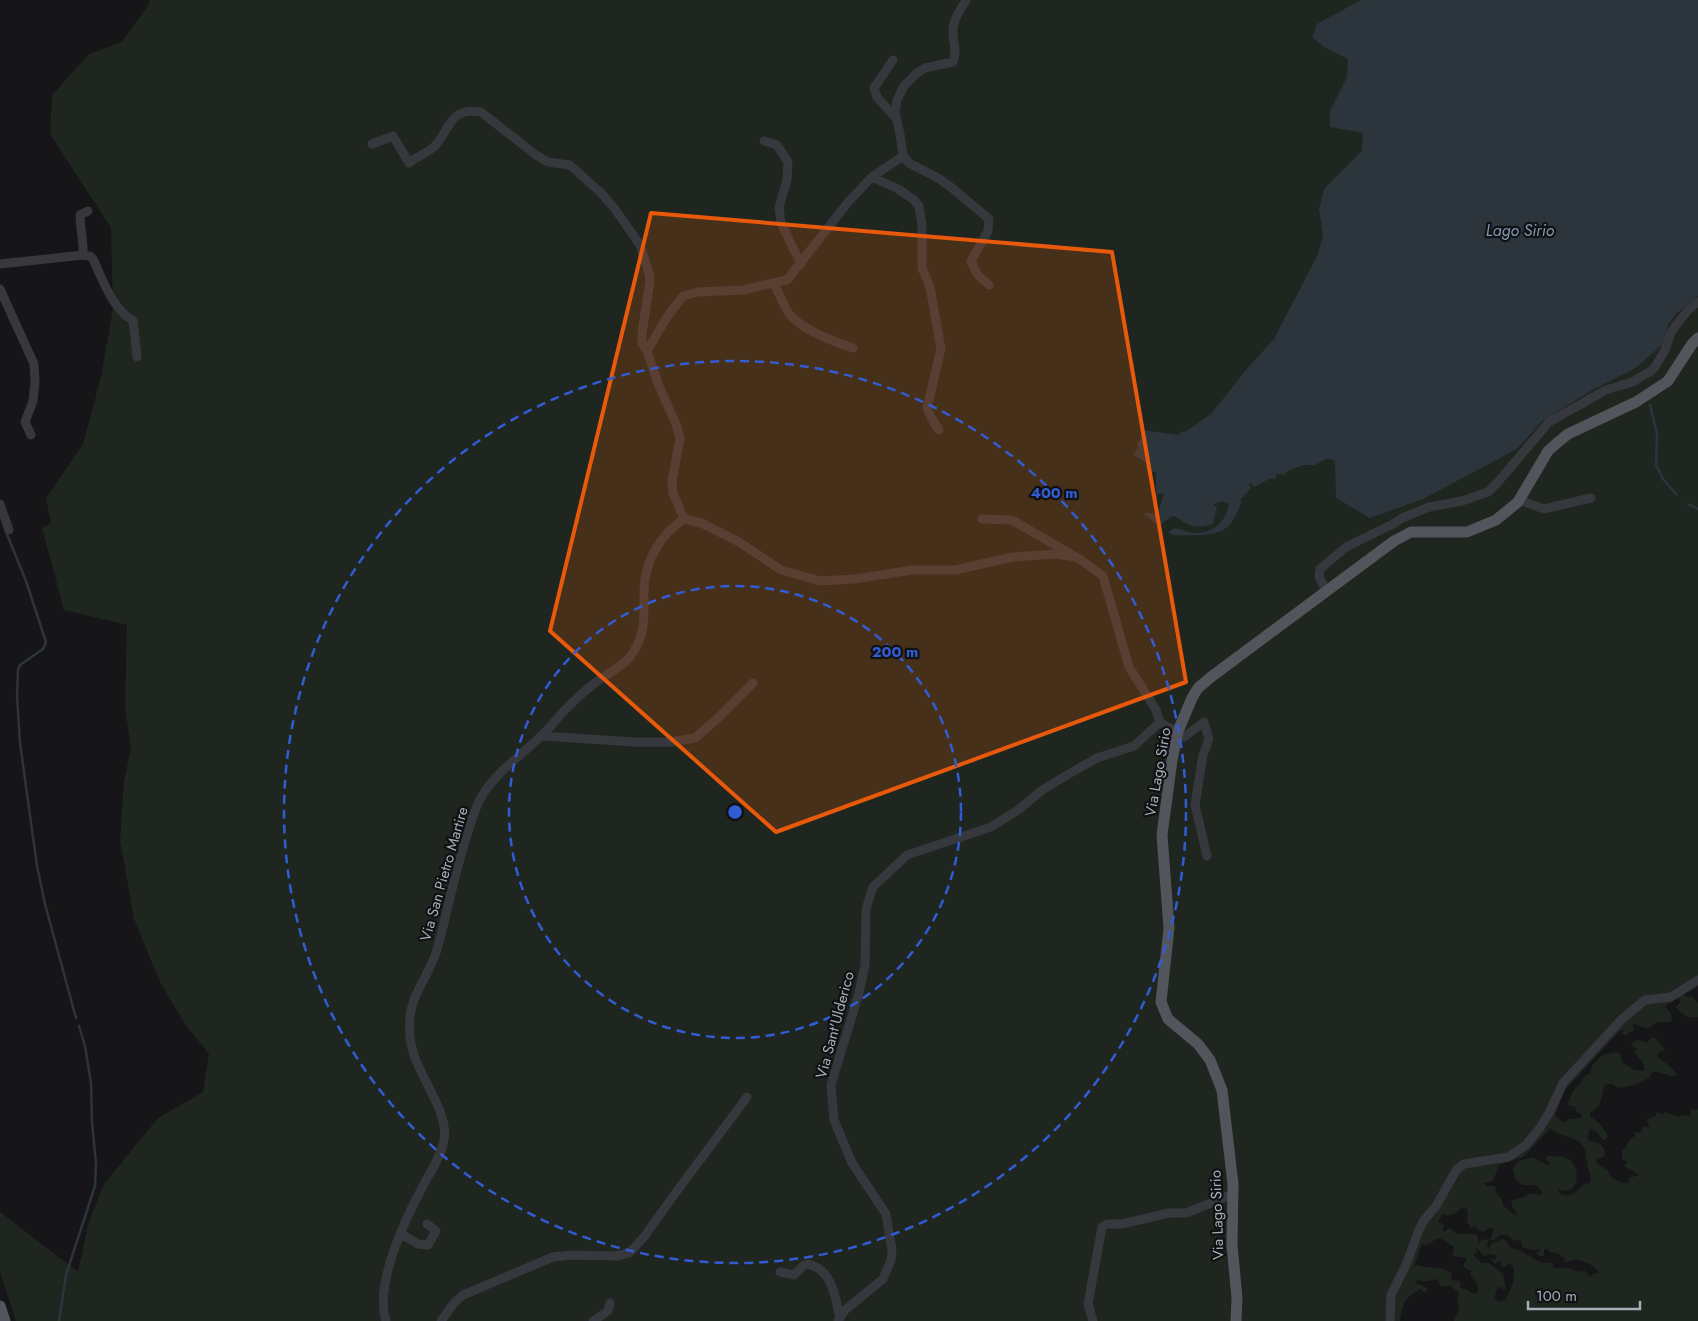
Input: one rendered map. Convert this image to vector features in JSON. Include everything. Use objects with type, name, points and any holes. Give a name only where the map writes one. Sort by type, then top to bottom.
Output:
[{"type":"main road","name":"Via Lago Sirio","points":[[1236,1321],[1237,1298],[1232,1244],[1234,1189],[1224,1101],[1215,1069],[1198,1044],[1168,1019],[1161,1002],[1169,928],[1162,835],[1178,731],[1198,688],[1394,540],[1411,532],[1467,532],[1502,516],[1519,500],[1548,451],[1568,434],[1636,402],[1662,386],[1668,381],[1698,338]]},
{"type":"main road","points":[[0,1306],[5,1321]]},
{"type":"street","points":[[966,0],[952,28],[955,57],[953,62],[925,68],[916,72],[904,86],[897,100],[895,112],[903,156],[909,163],[938,178],[989,219],[988,230],[971,261],[977,274],[988,284]]},
{"type":"street","points":[[893,60],[874,88],[878,97],[896,118]]},
{"type":"street","points":[[372,144],[393,136],[409,163],[434,147],[450,121],[456,116],[471,111],[481,112],[522,145],[548,162],[570,165],[610,204],[640,245],[650,281],[642,343],[647,351],[680,438],[672,481],[673,492],[684,519],[701,523],[738,542],[781,570],[820,581],[855,579],[912,570],[955,570],[1013,557],[1056,554],[1075,557]]},
{"type":"street","points":[[764,141],[777,145],[788,162],[787,180],[779,207],[782,223],[801,264]]},
{"type":"street","points":[[647,351],[667,317],[683,296],[698,292],[743,290],[787,280],[837,216],[872,177],[903,156]]},
{"type":"street","points":[[872,177],[898,189],[914,199],[919,206],[922,226],[922,268],[930,287],[941,349],[928,408],[939,430]]},
{"type":"street","points":[[83,255],[84,248],[80,231],[80,215],[88,211]]},
{"type":"street","points":[[0,264],[83,255],[90,256],[94,259],[118,309],[126,317],[133,320],[137,357]]},
{"type":"street","points":[[774,284],[791,316],[818,333],[853,348]]},
{"type":"street","points":[[0,289],[34,364],[33,401],[25,422],[31,435]]},
{"type":"street","points":[[1324,586],[1319,577],[1320,569],[1346,547],[1402,518],[1429,507],[1462,501],[1488,492],[1549,422],[1606,390],[1632,382],[1651,371],[1665,350],[1671,332],[1688,310],[1698,302]]},
{"type":"street","points":[[1519,500],[1544,508],[1591,498]]},
{"type":"street","points":[[0,504],[9,530]]},
{"type":"street","name":"Via San Pietro Martire","points":[[386,1321],[383,1306],[384,1290],[401,1234],[411,1208],[435,1163],[445,1137],[441,1114],[413,1054],[410,1034],[413,1003],[417,990],[433,963],[454,879],[481,797],[496,776],[542,736],[577,698],[629,657],[642,634],[645,620],[645,578],[652,557],[667,531],[684,519]]},
{"type":"street","name":"Via Lago Sirio","points":[[982,519],[1012,520],[1075,557],[1104,578],[1128,667],[1156,710],[1160,722]]},
{"type":"street","points":[[542,736],[634,742],[670,742],[695,738],[718,718],[752,683]]},
{"type":"street","points":[[1160,722],[1178,731],[1184,737],[1204,722],[1209,739],[1203,755],[1194,805],[1208,856]]},
{"type":"street","name":"Via Sant'Ulderico","points":[[839,1320],[846,1310],[883,1279],[891,1260],[892,1250],[886,1214],[852,1163],[834,1120],[832,1085],[865,965],[866,909],[873,887],[907,855],[991,827],[1018,810],[1042,790],[1079,768],[1097,758],[1134,746],[1160,722]]},
{"type":"street","points":[[1390,1321],[1391,1295],[1406,1265],[1419,1230],[1424,1220],[1436,1206],[1457,1169],[1464,1164],[1508,1157],[1526,1145],[1544,1120],[1563,1083],[1622,1019],[1645,1000],[1671,997],[1698,980]]},
{"type":"street","points":[[441,1321],[454,1303],[463,1295],[553,1257],[572,1255],[616,1256],[629,1253],[644,1237],[747,1097]]},
{"type":"street","points":[[1093,1321],[1088,1304],[1098,1260],[1102,1227],[1104,1225],[1122,1224],[1169,1213],[1186,1213],[1234,1189]]},
{"type":"street","points":[[401,1234],[418,1244],[428,1245],[436,1231],[427,1224]]},
{"type":"street","points":[[780,1272],[794,1275],[804,1265],[808,1264],[821,1270],[828,1276],[833,1286],[839,1320]]},
{"type":"street","points":[[594,1321],[608,1311],[610,1302]]},
{"type":"highlighted area","points":[[651,213],[1112,252],[1186,682],[776,832],[550,631]]},
{"type":"shaded area","points":[[149,0],[1698,0],[1698,986],[1683,995],[1692,997],[1698,1003],[1698,1017],[1688,1017],[1680,1012],[1676,1007],[1680,1003],[1679,997],[1665,1006],[1671,1014],[1672,1020],[1670,1022],[1658,1022],[1645,1028],[1632,1023],[1634,1031],[1628,1032],[1627,1036],[1621,1033],[1624,1031],[1622,1029],[1565,1090],[1555,1116],[1566,1122],[1569,1119],[1581,1118],[1582,1115],[1576,1111],[1575,1107],[1567,1105],[1573,1091],[1584,1077],[1590,1073],[1593,1064],[1603,1055],[1617,1052],[1620,1054],[1622,1062],[1634,1070],[1644,1071],[1643,1062],[1634,1051],[1637,1050],[1631,1045],[1633,1042],[1639,1040],[1647,1043],[1652,1037],[1665,1049],[1658,1053],[1657,1056],[1674,1070],[1677,1076],[1652,1072],[1649,1078],[1633,1085],[1618,1088],[1612,1084],[1605,1084],[1601,1100],[1590,1113],[1590,1116],[1600,1124],[1608,1136],[1606,1140],[1603,1140],[1597,1132],[1590,1129],[1587,1138],[1603,1147],[1605,1156],[1597,1159],[1596,1163],[1608,1170],[1615,1180],[1629,1183],[1629,1178],[1639,1175],[1624,1166],[1628,1161],[1622,1160],[1622,1151],[1626,1148],[1630,1139],[1635,1136],[1634,1132],[1640,1133],[1644,1126],[1649,1128],[1647,1118],[1655,1117],[1657,1112],[1662,1115],[1665,1112],[1678,1117],[1683,1115],[1690,1116],[1691,1109],[1698,1109],[1698,1321],[1454,1321],[1459,1308],[1457,1301],[1458,1292],[1451,1286],[1441,1286],[1438,1280],[1419,1280],[1416,1283],[1427,1288],[1427,1292],[1423,1292],[1422,1289],[1405,1301],[1400,1321],[16,1321],[0,1272],[0,1212],[78,1272],[88,1224],[104,1184],[158,1118],[203,1092],[209,1054],[185,1024],[160,982],[134,919],[120,840],[124,781],[131,748],[125,707],[127,625],[64,610],[42,528],[51,523],[46,498],[83,444],[101,377],[113,308],[111,228],[50,134],[52,95],[89,54],[122,42],[149,4]],"holes":[[[1551,1128],[1557,1133],[1576,1140],[1584,1148],[1590,1183],[1584,1184],[1572,1194],[1562,1195],[1557,1189],[1569,1190],[1577,1179],[1574,1165],[1568,1159],[1548,1156],[1545,1159],[1550,1163],[1549,1166],[1532,1157],[1519,1161],[1513,1168],[1516,1180],[1523,1185],[1536,1185],[1542,1191],[1542,1194],[1530,1193],[1522,1198],[1512,1200],[1512,1206],[1517,1213],[1514,1215],[1503,1205],[1502,1199],[1497,1195],[1495,1186],[1487,1186],[1484,1183],[1493,1180],[1498,1170],[1497,1166],[1523,1157]],[[1462,1207],[1467,1209],[1468,1218],[1466,1221],[1471,1228],[1476,1225],[1476,1228],[1484,1232],[1489,1227],[1494,1230],[1490,1239],[1492,1241],[1501,1235],[1508,1235],[1513,1241],[1521,1241],[1522,1247],[1533,1250],[1540,1249],[1537,1254],[1540,1256],[1544,1256],[1544,1249],[1548,1249],[1550,1252],[1559,1254],[1565,1259],[1563,1261],[1581,1260],[1599,1273],[1595,1273],[1590,1277],[1583,1271],[1570,1268],[1554,1268],[1552,1262],[1546,1263],[1536,1260],[1522,1251],[1511,1248],[1502,1239],[1491,1244],[1489,1249],[1487,1246],[1488,1240],[1482,1239],[1479,1243],[1476,1234],[1457,1234],[1450,1228],[1443,1232],[1445,1226],[1438,1221],[1443,1214],[1451,1215]],[[1437,1239],[1442,1239],[1454,1247],[1452,1256],[1467,1258],[1463,1266],[1468,1270],[1472,1270],[1470,1274],[1478,1285],[1477,1294],[1460,1288],[1460,1281],[1453,1280],[1451,1272],[1447,1270],[1414,1266],[1422,1244],[1426,1245]],[[1476,1248],[1485,1256],[1488,1254],[1496,1255],[1496,1259],[1490,1258],[1495,1264],[1501,1260],[1501,1266],[1505,1267],[1510,1263],[1514,1269],[1513,1284],[1505,1300],[1499,1302],[1494,1299],[1498,1286],[1506,1289],[1503,1274],[1489,1263],[1482,1263],[1474,1256],[1474,1253],[1477,1253]]]},
{"type":"water","name":"Lago Sirio","points":[[1361,0],[1698,0],[1698,296],[1676,314],[1668,325],[1662,345],[1634,369],[1594,389],[1542,421],[1517,449],[1423,499],[1370,518],[1336,498],[1335,462],[1332,459],[1326,459],[1315,465],[1303,465],[1288,471],[1284,475],[1277,474],[1275,479],[1269,479],[1254,487],[1251,483],[1249,484],[1251,488],[1240,500],[1242,501],[1232,522],[1228,527],[1217,533],[1172,535],[1168,532],[1174,528],[1194,533],[1201,533],[1212,529],[1225,516],[1229,504],[1222,501],[1214,504],[1214,506],[1217,506],[1213,524],[1191,525],[1172,516],[1161,524],[1154,523],[1148,516],[1145,516],[1145,513],[1158,513],[1164,493],[1158,494],[1156,508],[1156,472],[1147,471],[1146,463],[1133,454],[1138,448],[1137,443],[1140,440],[1142,430],[1179,435],[1181,431],[1185,432],[1212,413],[1245,371],[1274,339],[1317,256],[1323,236],[1319,209],[1324,189],[1362,151],[1363,133],[1330,127],[1330,111],[1347,77],[1348,59],[1324,47],[1312,37],[1317,24]]},
{"type":"waterway","points":[[1650,405],[1657,434],[1656,465],[1663,479],[1676,494]]},
{"type":"waterway","points":[[1688,504],[1698,509]]},
{"type":"waterway","points":[[6,532],[26,581],[46,642],[43,649],[20,665],[18,670],[17,696],[20,743],[37,866],[45,904],[76,1018]]},
{"type":"waterway","points":[[59,1321],[66,1275],[95,1186],[96,1164],[91,1083],[85,1046],[79,1026]]}]
